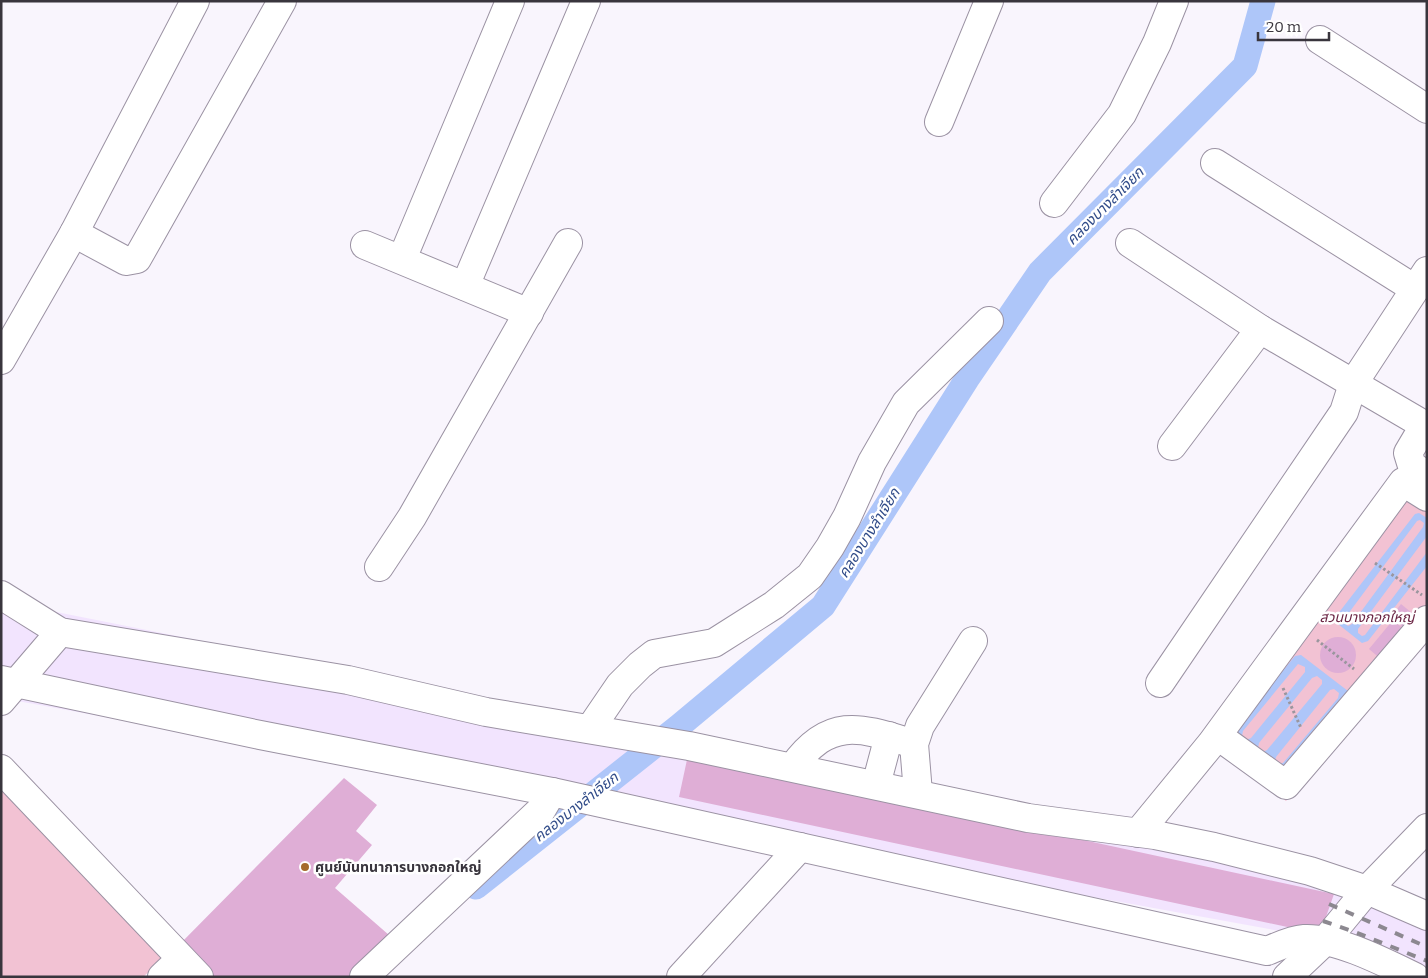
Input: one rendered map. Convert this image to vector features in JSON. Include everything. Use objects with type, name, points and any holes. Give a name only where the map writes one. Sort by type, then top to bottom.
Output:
[{"type":"street","points":[[1,360],[74,233],[195,1]]},
{"type":"street","points":[[74,233],[126,261],[137,259],[282,1]]},
{"type":"street","points":[[402,259],[510,1]]},
{"type":"street","points":[[465,286],[586,1]]},
{"type":"street","points":[[939,122],[989,1]]},
{"type":"street","points":[[1054,203],[1122,114],[1157,43],[1174,1]]},
{"type":"street","points":[[1320,40],[1427,109]]},
{"type":"street","points":[[1160,683],[1344,412],[1353,384],[1421,280],[1215,163]]},
{"type":"street","points":[[380,567],[412,517],[568,243]]},
{"type":"street","points":[[1130,243],[1260,329],[1419,422],[1421,431],[1408,453],[1412,466],[1427,476]]},
{"type":"street","points":[[365,245],[529,313]]},
{"type":"street","points":[[590,729],[620,685],[654,654],[714,643],[774,605],[810,576],[847,518],[872,462],[906,403],[989,320]]},
{"type":"street","points":[[1172,446],[1260,329]]},
{"type":"street","points":[[1138,833],[1218,743],[1271,662],[1403,482],[1427,497]]},
{"type":"street","points":[[1,596],[13,609],[60,632],[270,666],[423,697],[486,712],[689,746],[1028,818],[1138,833],[1214,847],[1310,871],[1367,890],[1427,916]]},
{"type":"street","points":[[1218,743],[1286,785],[1427,620]]},
{"type":"street","points":[[7,688],[60,632]]},
{"type":"street","points":[[918,794],[914,744],[920,726],[973,641]]},
{"type":"street","points":[[7,688],[250,733],[573,797],[1267,951],[1305,939],[1325,941],[1375,957],[1415,977]]},
{"type":"street","points":[[794,767],[803,753],[818,740],[846,729],[867,730],[914,744]]},
{"type":"street","points":[[876,785],[888,736]]},
{"type":"street","points":[[1,769],[181,971]]},
{"type":"street","points":[[364,977],[542,809],[573,797]]},
{"type":"street","points":[[1287,977],[1325,941],[1367,890],[1427,828]]},
{"type":"street","points":[[681,977],[800,847]]},
{"type":"path","points":[[1354,549],[1427,598]]},
{"type":"path","points":[[1299,626],[1372,683]]},
{"type":"path","points":[[1271,662],[1312,753]]},
{"type":"shaded area","points":[[1,601],[941,788],[1351,892],[1391,885],[1427,906],[1427,977],[1340,942],[1,698]]},
{"type":"green space","name":"สวนบางกอกใหญ่","points":[[1403,467],[1427,482],[1427,639],[1286,801],[1204,739]]},
{"type":"green space","points":[[1,783],[164,958],[143,977],[1,977]]},
{"type":"water","points":[[1419,513],[1427,518],[1427,536],[1358,629],[1358,633],[1362,636],[1365,635],[1427,552],[1427,566],[1368,641],[1362,643],[1338,624],[1337,615],[1415,514]],"holes":[[[1420,520],[1424,523],[1423,527],[1352,624],[1348,626],[1345,623],[1345,618],[1417,521]]]},
{"type":"water","points":[[1301,655],[1348,691],[1348,697],[1286,770],[1233,731],[1295,656]],"holes":[[[1298,664],[1305,667],[1305,672],[1251,738],[1246,740],[1242,736],[1243,731]],[[1317,676],[1322,680],[1322,684],[1267,750],[1263,752],[1258,748],[1259,743],[1312,678]],[[1334,689],[1339,693],[1338,698],[1283,763],[1279,764],[1275,761],[1276,757],[1330,690]]]},
{"type":"building","points":[[1401,604],[1423,622],[1412,635],[1391,617]]},
{"type":"building","points":[[1393,620],[1407,632],[1383,661],[1369,649]]},
{"type":"building","points":[[1338,637],[1351,642],[1356,655],[1351,668],[1338,673],[1325,668],[1320,655],[1325,642]]},
{"type":"building","points":[[688,755],[1334,894],[1320,934],[679,797]]},
{"type":"building","name":"ศูนย์นันทนาการบางกอกใหญ่","points":[[344,778],[377,805],[356,831],[372,845],[335,888],[397,942],[359,977],[204,977],[176,948]]},
{"type":"waterway","name":"คลองบางลำเจียก","points":[[476,887],[678,727],[823,606],[967,379],[1040,272],[1245,66],[1263,1]]},
{"type":"railway","points":[[1329,904],[1427,947]]},
{"type":"railway","points":[[1323,921],[1427,961]]},
{"type":"place","name":"ศูนย์นันทนาการบางกอกใหญ่","points":[[305,867]]}]
